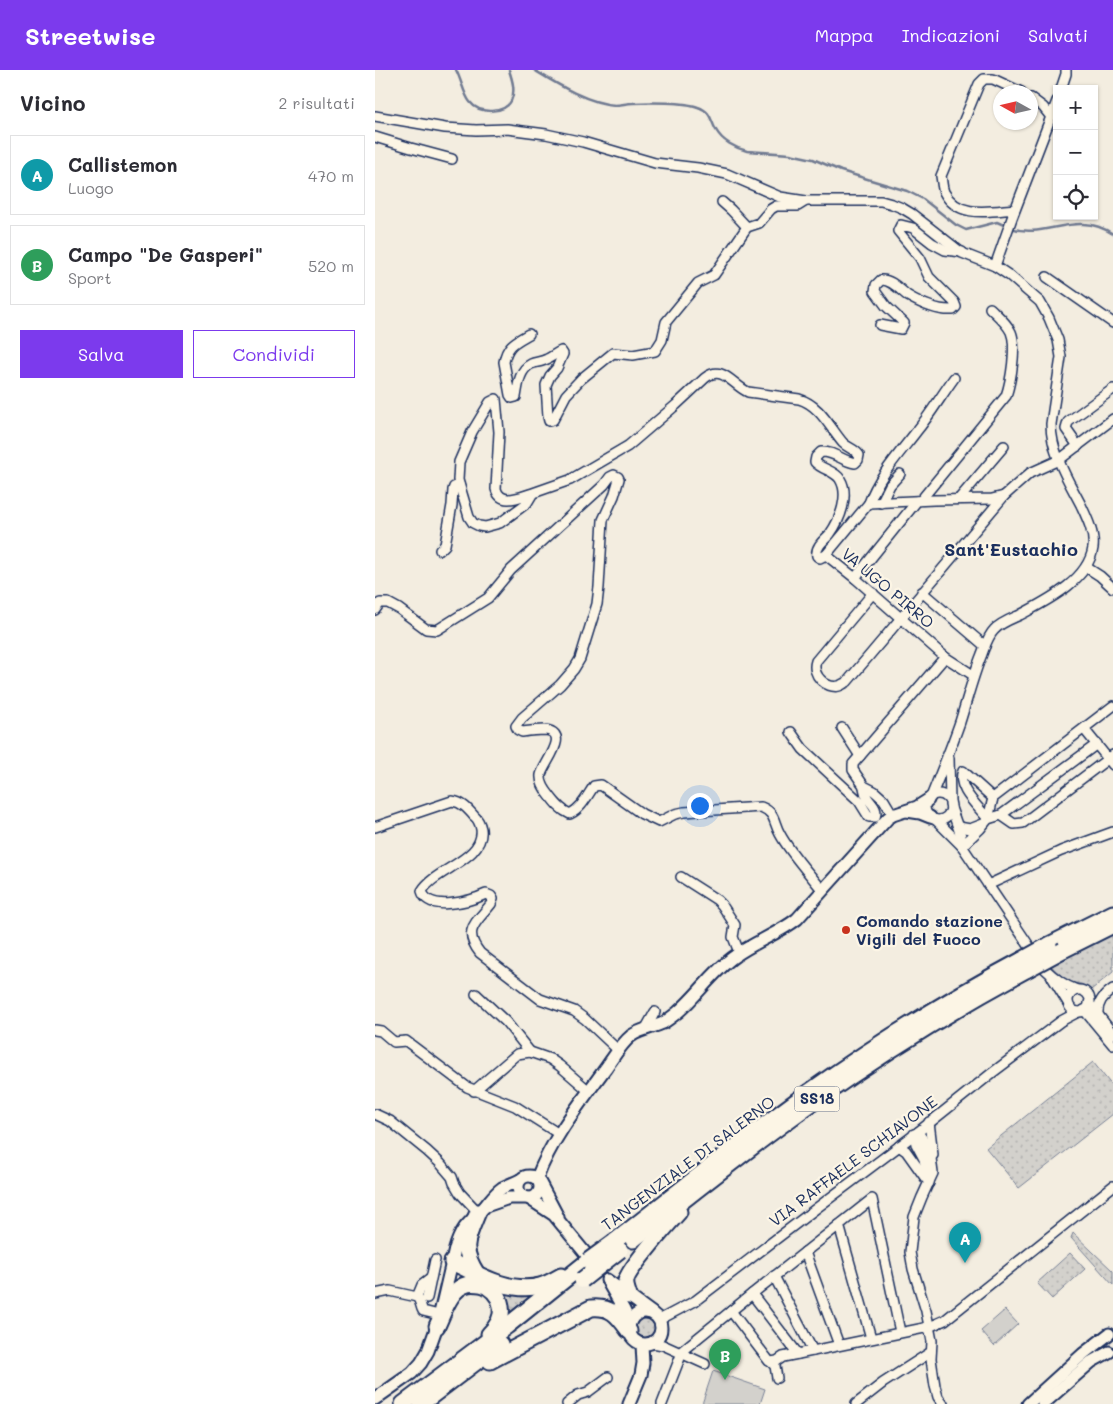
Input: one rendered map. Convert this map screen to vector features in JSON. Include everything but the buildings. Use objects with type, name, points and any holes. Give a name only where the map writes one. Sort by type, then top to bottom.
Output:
[{"type":"highway","name":"TANGENZIALE DI SALERNO","points":[[403,1404],[461,1368],[582,1280],[617,1246],[765,1125],[837,1073],[888,1038],[947,1002],[1025,964],[1113,913]]},
{"type":"highway","name":"TANGENZIALE DI SALERNO","points":[[1056,947],[1113,925]]},
{"type":"highway","name":"TANGENZIALE DI SALERNO","points":[[421,1404],[555,1289],[587,1257],[617,1246],[862,1068],[1025,964]]},
{"type":"highway","points":[[629,1296],[626,1280],[635,1265],[678,1213],[721,1172]]},
{"type":"highway","points":[[479,1279],[470,1264],[466,1244],[481,1209]]},
{"type":"highway","points":[[438,1321],[453,1294],[459,1288],[479,1279],[532,1288],[556,1279],[587,1257]]},
{"type":"highway","points":[[451,1265],[479,1279],[490,1288],[499,1299],[502,1312],[497,1327],[461,1368]]},
{"type":"highway","points":[[461,1368],[487,1362],[591,1308],[599,1307],[609,1310],[629,1327]]},
{"type":"street","points":[[1062,85],[1066,70]]},
{"type":"street","points":[[1006,85],[993,79],[984,79],[979,84],[941,176],[943,190],[952,204],[973,212],[1013,214]]},
{"type":"street","points":[[1038,103],[1051,117]]},
{"type":"street","points":[[995,266],[1005,234],[1053,112]]},
{"type":"street","points":[[375,116],[445,128],[507,129],[546,134],[583,142],[655,163],[698,168],[727,174],[780,197],[806,201],[881,201],[892,204],[912,214],[962,252],[995,266],[1010,276],[1040,302],[1058,340],[1061,357],[1051,424],[1053,446],[1087,517],[1092,532],[1093,548],[1086,567],[1079,577],[1044,602],[1001,624],[993,631],[973,675],[960,722],[925,810],[962,846],[1044,968],[1071,988],[1083,990],[1085,1005],[1113,1045]]},
{"type":"street","points":[[375,138],[452,159]]},
{"type":"street","points":[[529,334],[508,349],[504,359],[509,395],[512,398],[516,397],[518,384],[526,368],[531,364],[546,360],[561,351],[563,354],[557,368],[550,376],[546,385],[549,421],[553,420],[566,395],[581,379],[613,353],[633,355],[655,350],[662,340],[667,322],[698,283],[714,275],[747,227],[759,223],[775,206],[798,206],[806,201]]},
{"type":"street","points":[[722,202],[747,227]]},
{"type":"street","points":[[880,325],[901,329],[904,323],[886,306],[875,291],[876,285],[881,280],[886,280],[908,296],[926,305],[947,310],[953,310],[955,307],[954,302],[929,277],[920,258],[898,231],[901,225],[913,228],[932,243],[945,250],[962,252]]},
{"type":"street","points":[[1047,278],[1113,323]]},
{"type":"street","points":[[855,578],[1006,396],[1009,386],[1014,342],[1011,332],[990,308]]},
{"type":"street","points":[[533,494],[527,503],[500,523],[485,527],[479,526],[473,523],[469,517],[458,480],[459,462],[472,432],[490,402],[497,399],[499,432],[495,489],[497,495],[502,499],[508,499],[533,494],[570,480],[628,446],[709,374],[721,373],[741,389],[748,392],[805,401],[816,408],[847,446],[859,455],[855,463],[848,462],[829,452],[821,452],[816,457],[815,462],[818,466],[835,474],[844,487],[841,512],[836,523],[816,552],[820,558],[826,555]]},
{"type":"street","name":"VA UGO PIRRO","points":[[954,378],[917,431],[899,453],[874,490],[869,503],[826,555],[945,656],[973,675]]},
{"type":"street","points":[[1078,446],[1066,429],[1068,422],[1113,389]]},
{"type":"street","points":[[873,593],[816,661],[814,667],[815,674],[828,684],[840,686],[847,682],[1004,496],[1030,473],[1059,460],[1113,419]]},
{"type":"street","points":[[959,499],[1004,446]]},
{"type":"street","points":[[881,502],[890,485],[900,474]]},
{"type":"street","points":[[375,610],[380,603],[387,603],[399,609],[426,629],[437,630],[488,598],[511,570],[604,485],[610,477],[614,475],[618,477],[614,496],[603,520],[597,604],[579,658],[560,686],[521,718],[516,726],[522,732],[546,730],[552,732],[555,736],[557,744],[541,777],[542,785],[557,806],[570,814],[582,805],[594,786],[601,785],[642,814],[659,822],[684,812],[761,807],[769,810],[780,835],[823,891]]},
{"type":"street","points":[[440,550],[445,545],[453,490],[454,487],[459,485]]},
{"type":"street","points":[[869,503],[992,499],[1004,496]]},
{"type":"street","points":[[980,499],[984,519]]},
{"type":"street","points":[[1086,567],[1113,588]]},
{"type":"street","points":[[922,592],[985,646]]},
{"type":"street","points":[[791,732],[803,749],[859,801],[869,817],[875,817],[876,809],[866,796],[864,786],[853,770],[853,764],[945,656]]},
{"type":"street","points":[[962,846],[986,822],[993,798],[1113,706]]},
{"type":"street","points":[[842,728],[860,756]]},
{"type":"street","points":[[1001,815],[1015,824],[1023,823],[1111,759],[1084,729]]},
{"type":"street","points":[[959,827],[970,829],[1001,815],[1097,744]]},
{"type":"street","points":[[906,811],[920,813],[933,818],[947,816],[950,804],[949,752]]},
{"type":"street","points":[[986,822],[963,788],[961,773],[963,771],[993,798]]},
{"type":"street","points":[[864,786],[875,791],[884,800],[893,815]]},
{"type":"street","points":[[587,1257],[559,1221],[549,1211],[518,1192],[517,1186],[530,1179],[545,1159],[559,1134],[628,1039],[637,1032],[663,1023],[673,1017],[720,968],[739,952],[787,927],[797,919],[888,818],[893,815],[917,807],[937,794],[943,796],[950,804],[959,827],[962,846]]},
{"type":"street","points":[[375,827],[452,802],[462,804],[477,819],[480,826],[479,844],[468,856],[435,877],[425,886],[422,891],[423,896],[429,901],[447,903],[486,894],[491,896],[493,899],[491,904],[472,928],[473,944],[480,953],[540,999],[574,1011],[619,1051]]},
{"type":"street","points":[[988,885],[1061,851],[1113,832]]},
{"type":"street","points":[[681,876],[707,892],[722,905],[735,925],[733,938],[739,952]]},
{"type":"street","points":[[1050,974],[1070,1008],[1085,1005]]},
{"type":"street","points":[[1098,1016],[1098,1008],[1103,997],[1113,989]]},
{"type":"street","name":"VIA RAFFAELE SCHIAVONE","points":[[1061,1020],[1068,1004],[1069,994],[1077,990]]},
{"type":"street","points":[[476,994],[517,1033],[530,1052]]},
{"type":"street","name":"VIA RAFFAELE SCHIAVONE","points":[[656,1317],[695,1301],[1061,1020],[1085,1005],[1103,997]]},
{"type":"street","points":[[1085,1005],[1098,1016],[1113,1034]]},
{"type":"street","points":[[646,1028],[655,1012]]},
{"type":"street","points":[[375,1030],[381,1031],[394,1042],[406,1041],[467,1087],[515,1106],[559,1134]]},
{"type":"street","points":[[474,1091],[517,1054],[530,1052],[550,1059],[589,1092]]},
{"type":"street","points":[[375,1114],[390,1121],[427,1151],[452,1177],[459,1193],[481,1209]]},
{"type":"street","points":[[929,1122],[933,1173],[921,1197],[914,1217],[910,1252],[932,1341],[931,1352],[935,1386],[943,1404]]},
{"type":"street","points":[[916,1133],[922,1138],[931,1158],[933,1168]]},
{"type":"street","points":[[916,1133],[916,1144],[924,1159],[929,1183]]},
{"type":"street","points":[[899,1146],[906,1151],[929,1183]]},
{"type":"street","points":[[375,1399],[412,1373],[421,1363],[430,1345],[438,1321],[458,1237],[467,1223],[501,1189],[530,1179]]},
{"type":"street","points":[[481,1209],[509,1198],[532,1198],[538,1194],[540,1187],[530,1179]]},
{"type":"street","points":[[530,1179],[556,1211],[559,1221]]},
{"type":"street","points":[[773,1362],[783,1357],[929,1327],[945,1320],[1113,1186]]},
{"type":"street","points":[[662,1404],[683,1350],[872,1199],[900,1332]]},
{"type":"street","points":[[839,1226],[871,1338]]},
{"type":"street","points":[[805,1252],[839,1345]]},
{"type":"street","points":[[435,1260],[430,1279],[422,1285],[420,1306],[438,1321]]},
{"type":"street","points":[[774,1276],[813,1351]]},
{"type":"street","points":[[648,1344],[657,1340],[661,1332],[661,1327],[656,1317],[607,1280],[624,1310],[633,1340],[648,1344],[663,1345],[705,1364]]},
{"type":"street","points":[[375,1294],[390,1291],[422,1298]]},
{"type":"street","points":[[752,1294],[798,1354]]},
{"type":"street","points":[[731,1311],[769,1361],[773,1362],[777,1378]]},
{"type":"street","points":[[629,1327],[634,1316],[638,1313],[648,1312],[656,1317]]},
{"type":"street","points":[[1043,1404],[1091,1362],[1111,1354],[1106,1345],[1107,1337],[1111,1332]]},
{"type":"street","points":[[1028,1404],[1083,1354],[1111,1332]]},
{"type":"street","points":[[629,1404],[641,1375],[648,1344]]},
{"type":"street","points":[[856,1404],[883,1383],[931,1352]]},
{"type":"street","points":[[567,1404],[578,1394],[588,1392],[609,1376]]},
{"type":"shaded area","points":[[1113,934],[1113,972],[1091,990],[1081,984],[1068,982],[1050,965]]},
{"type":"shaded area","points":[[1093,1062],[1113,1087],[1113,1114],[1019,1188],[986,1148]]},
{"type":"shaded area","points":[[1073,1233],[1113,1271],[1113,1285],[1071,1238]]},
{"type":"shaded area","points":[[1070,1253],[1085,1269],[1052,1299],[1037,1283]]},
{"type":"shaded area","points":[[460,1269],[542,1289],[502,1323],[504,1311]]},
{"type":"shaded area","points":[[1005,1310],[1018,1324],[994,1346],[981,1331]]},
{"type":"shaded area","points":[[645,1318],[653,1321],[656,1329],[653,1337],[645,1340],[637,1337],[634,1329],[637,1321]]},
{"type":"shaded area","points":[[713,1371],[765,1389],[760,1404],[702,1404]]},
{"type":"waterway","points":[[456,70],[470,102],[479,109],[491,111],[503,108],[511,101],[513,89],[509,70]]},
{"type":"waterway","points":[[534,70],[573,92],[594,101],[615,105],[631,103],[692,105],[706,111],[722,138],[738,148],[747,151],[790,154],[813,159],[841,171],[907,191],[923,199],[956,225],[966,230],[997,222],[1006,226]]},
{"type":"waterway","points":[[1011,228],[1024,231],[1086,224],[1099,227],[1113,234]]},
{"type":"place","name":"Comando stazione Vigili del Fuoco","points":[[846,930]]},
{"type":"place","name":"Callistemon","points":[[965,1263]]},
{"type":"place","name":"Campo \"De Gasperi\"","points":[[725,1380]]},
{"type":"district","name":"Sant'Eustachio","points":[[1011,550]]}]
